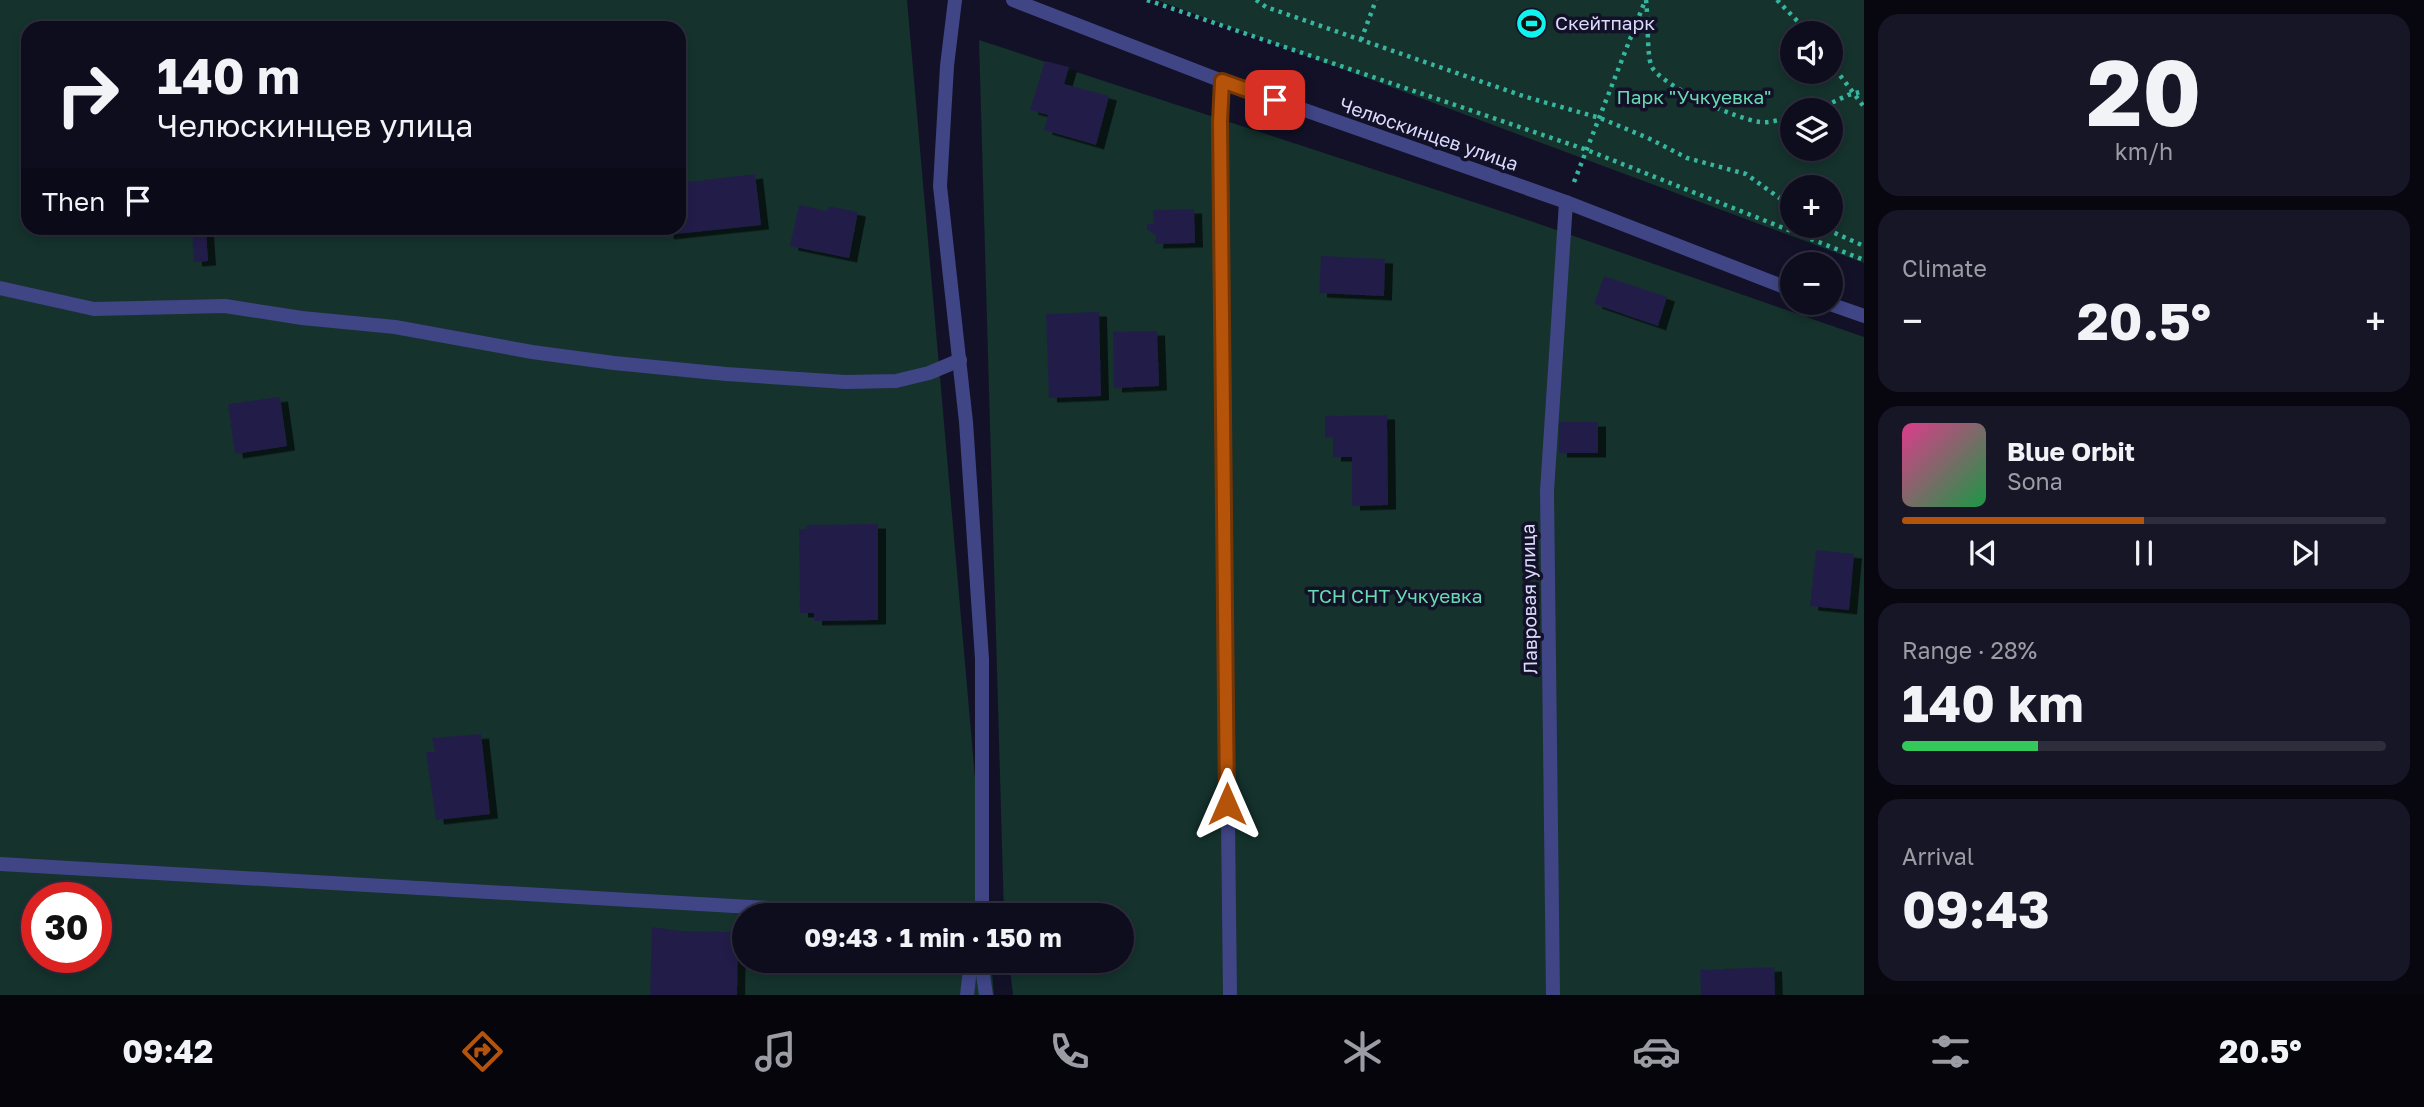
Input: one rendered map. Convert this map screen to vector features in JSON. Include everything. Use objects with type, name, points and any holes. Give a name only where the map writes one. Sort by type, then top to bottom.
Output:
[{"type":"street","points":[[955,0],[947,66],[940,186],[966,422],[982,659],[982,903]]},
{"type":"street","name":"Челюскинцев улица","points":[[1013,0],[1222,81],[1566,202],[1780,285]]},
{"type":"street","points":[[1222,81],[1220,122],[1230,995]]},
{"type":"street","name":"Лавровая улица","points":[[1553,995],[1547,491],[1566,202]]},
{"type":"street","points":[[0,288],[94,309],[225,306],[302,318],[395,327],[573,358],[726,374],[845,382],[896,381],[929,373],[960,360]]},
{"type":"street","points":[[1843,309],[1864,316]]},
{"type":"street","points":[[0,864],[732,906]]},
{"type":"street","points":[[967,995],[970,973]]},
{"type":"street","points":[[983,973],[986,995]]},
{"type":"path","points":[[1147,0],[1587,150],[1864,259]]},
{"type":"path","points":[[1256,0],[1266,7],[1526,97],[1600,118],[1688,158],[1746,174],[1780,198]]},
{"type":"path","points":[[1361,40],[1376,0]]},
{"type":"path","points":[[1566,202],[1646,0]]},
{"type":"path","points":[[1646,0],[1651,66],[1662,79],[1692,96],[1745,118],[1761,122],[1780,119]]},
{"type":"path","points":[[1777,0],[1797,21]]},
{"type":"path","points":[[1843,78],[1864,107]]},
{"type":"path","points":[[1843,98],[1864,91]]},
{"type":"path","points":[[1843,237],[1864,246]]},
{"type":"green space","points":[[0,0],[907,0],[986,903],[732,903],[732,973],[992,973],[994,995],[0,995]]},
{"type":"green space","name":"Парк \"Учкуевка\"","points":[[1157,0],[1864,0],[1864,263],[1843,255],[1843,252],[1834,252],[1797,238],[1843,238],[1843,175],[1780,175],[1780,232]]},
{"type":"green space","name":"ТСН СНТ Учкуевка","points":[[979,40],[1516,216],[1780,308],[1780,315],[1801,315],[1864,337],[1864,995],[1013,995],[1010,973],[1134,973],[1134,903],[1004,903]]},
{"type":"building","points":[[1045,61],[1069,67],[1064,84],[1109,96],[1096,145],[1044,130],[1048,115],[1030,110]]},
{"type":"building","points":[[755,174],[761,225],[686,233],[686,182]]},
{"type":"building","points":[[799,205],[827,211],[829,206],[858,212],[849,258],[790,246]]},
{"type":"building","points":[[1194,209],[1195,243],[1155,244],[1156,235],[1147,229],[1147,224],[1154,224],[1153,210]]},
{"type":"building","points":[[192,235],[206,235],[208,261],[194,262]]},
{"type":"building","points":[[1321,256],[1385,259],[1384,296],[1319,293]]},
{"type":"building","points":[[1604,276],[1667,297],[1658,326],[1594,304]]},
{"type":"building","points":[[1099,312],[1101,396],[1049,398],[1046,314]]},
{"type":"building","points":[[1157,331],[1159,386],[1114,388],[1113,332]]},
{"type":"building","points":[[280,397],[287,446],[235,454],[228,404]]},
{"type":"building","points":[[1387,415],[1388,505],[1352,506],[1352,457],[1333,457],[1333,437],[1325,438],[1325,416]]},
{"type":"building","points":[[1559,422],[1598,422],[1598,453],[1559,453]]},
{"type":"building","points":[[878,524],[878,620],[814,621],[814,613],[800,613],[799,529],[806,529],[807,525]]},
{"type":"building","points":[[1816,550],[1854,554],[1849,610],[1810,606]]},
{"type":"building","points":[[481,734],[490,814],[436,820],[426,752],[435,752],[432,738]]},
{"type":"building","points":[[652,927],[680,931],[732,932],[732,973],[737,973],[737,995],[650,995]]},
{"type":"building","points":[[1774,967],[1775,995],[1701,995],[1700,970]]},
{"type":"place","name":"Скейтпарк","points":[[1532,23]]},
{"type":"route","points":[[1227,804],[1220,122],[1222,81],[1275,100]]}]
